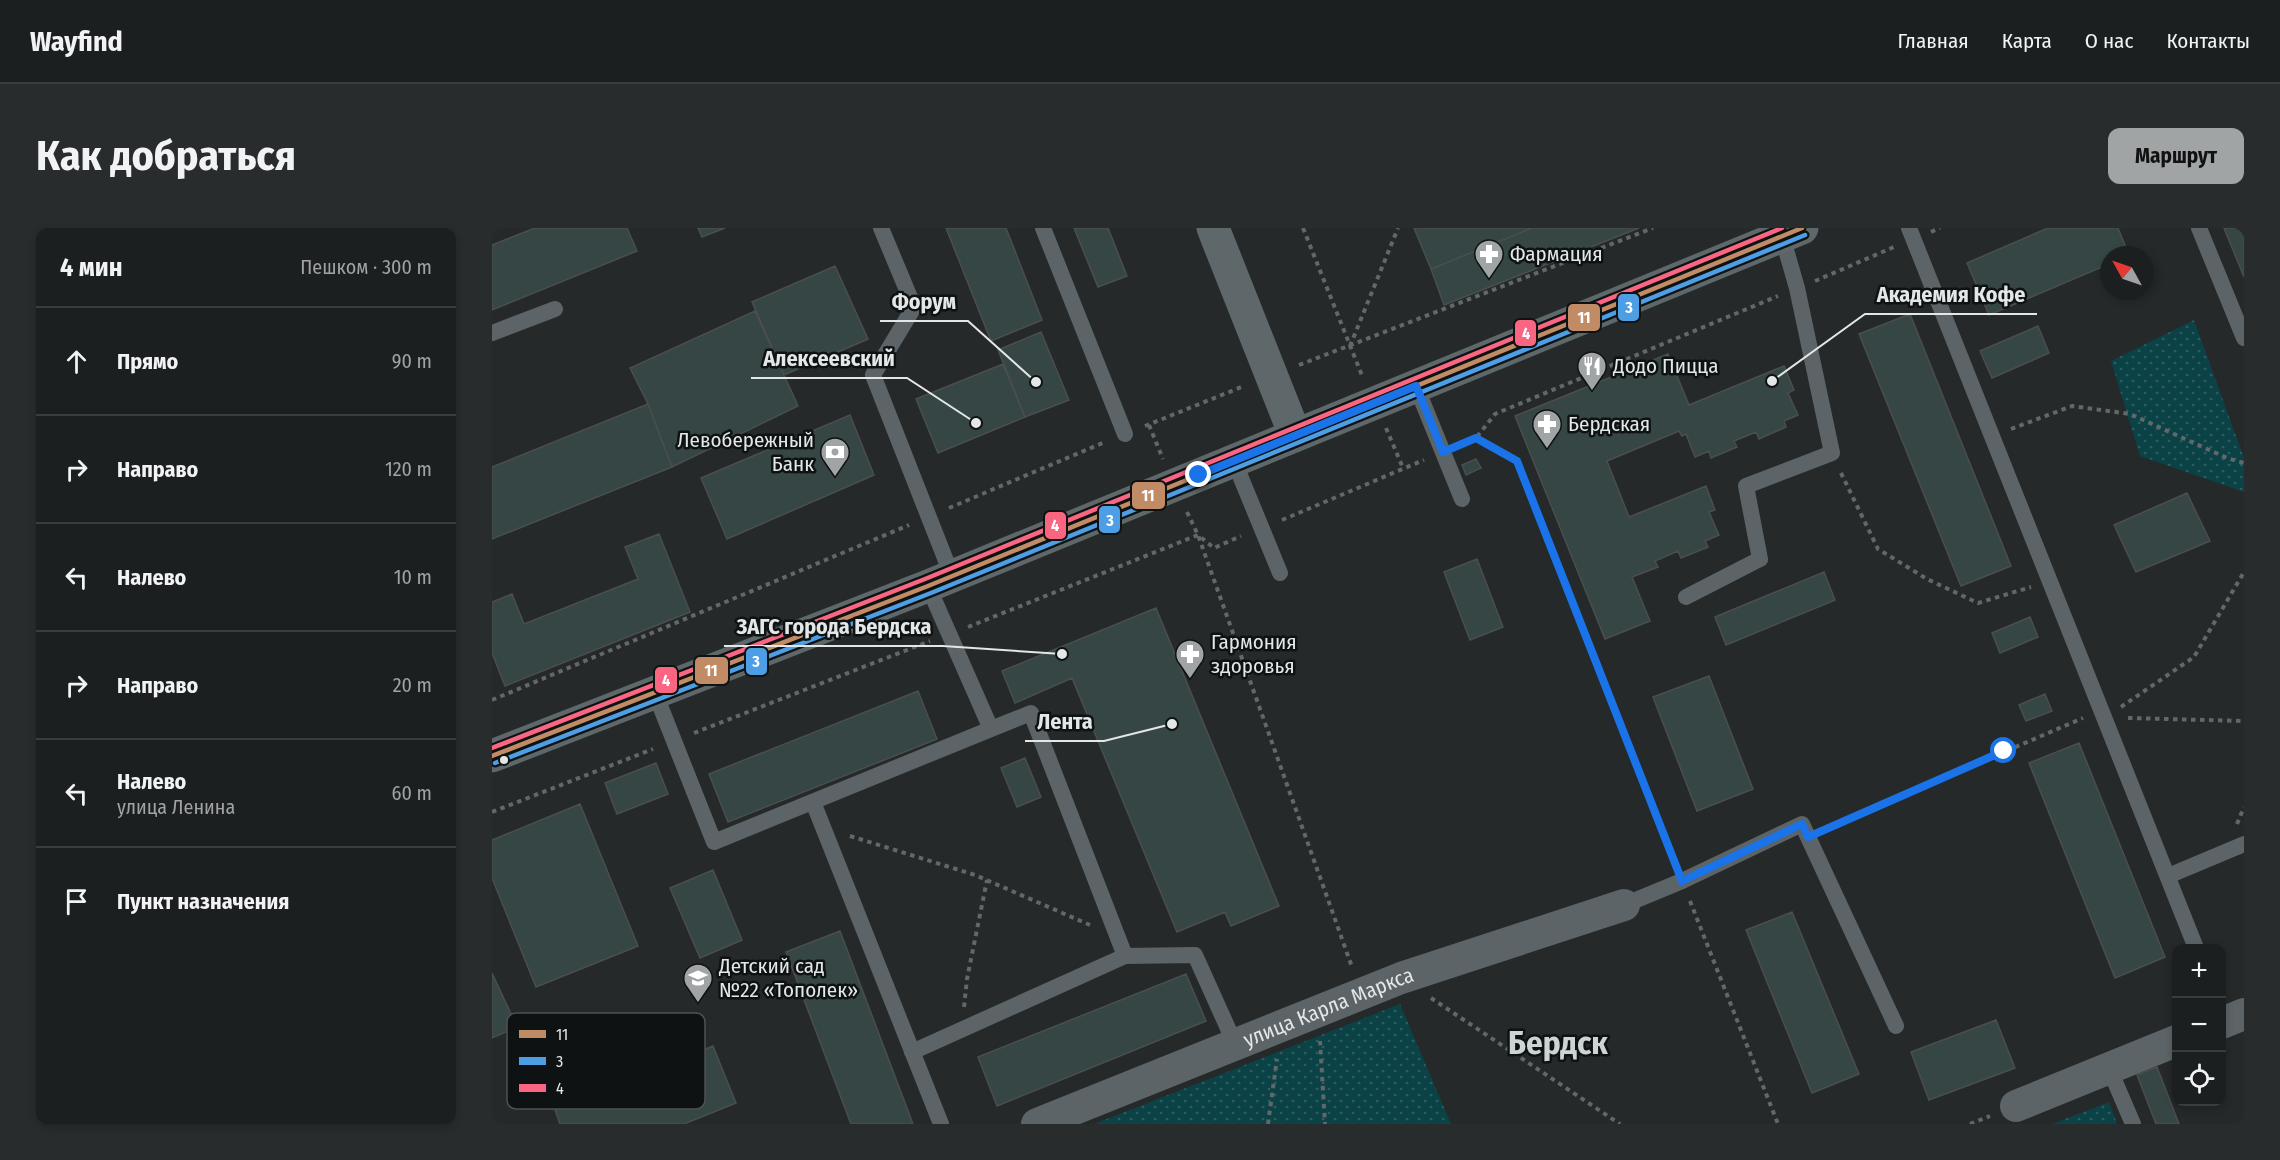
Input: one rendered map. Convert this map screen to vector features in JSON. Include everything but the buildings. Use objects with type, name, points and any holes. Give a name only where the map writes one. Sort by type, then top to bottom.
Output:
[{"type":"main road","points":[[1213,228],[1295,435]]},
{"type":"main road","points":[[492,756],[940,581],[1792,232]]},
{"type":"street","name":"улица Карла Маркса","points":[[1037,1124],[1401,978],[1624,905]]},
{"type":"street","points":[[2016,1106],[2172,1043]]},
{"type":"lane","points":[[881,228],[914,307],[873,375],[928,517],[949,634],[991,729]]},
{"type":"lane","points":[[1043,228],[1125,434]]},
{"type":"lane","points":[[2199,228],[2244,338]]},
{"type":"lane","points":[[1686,597],[1760,559],[1746,486],[1832,453],[1797,288],[1792,232]]},
{"type":"lane","points":[[1911,234],[2194,944]]},
{"type":"lane","points":[[492,333],[555,309]]},
{"type":"lane","points":[[1416,386],[1461,499]]},
{"type":"lane","points":[[1234,461],[1280,573]]},
{"type":"lane","points":[[655,693],[714,842],[1031,713],[1125,956]]},
{"type":"lane","points":[[813,802],[941,1124]]},
{"type":"lane","points":[[1624,905],[1682,881],[1802,824],[1896,1026]]},
{"type":"lane","points":[[2168,876],[2244,844]]},
{"type":"lane","points":[[912,1052],[1125,956],[1195,955],[1235,1044]]},
{"type":"lane","points":[[2109,1068],[2133,1124]]},
{"type":"path","points":[[1303,228],[1350,346]]},
{"type":"path","points":[[1350,346],[1398,228]]},
{"type":"path","points":[[492,700],[1125,434],[1271,375],[1653,228]]},
{"type":"path","points":[[1198,535],[1214,548],[1476,438],[1495,414],[1797,288],[1911,234],[1940,228]]},
{"type":"path","points":[[1992,436],[2072,406],[2130,414],[2227,458],[2244,463]]},
{"type":"path","points":[[1149,425],[1198,535],[1362,993]]},
{"type":"path","points":[[1476,438],[1517,461],[1778,1124]]},
{"type":"path","points":[[1832,453],[1878,549],[1927,579],[1978,603],[2050,581]]},
{"type":"path","points":[[492,812],[1198,535]]},
{"type":"path","points":[[1808,837],[2103,714],[2194,657],[2244,572]]},
{"type":"path","points":[[2103,714],[2244,721]]},
{"type":"path","points":[[824,828],[987,880],[1117,937]]},
{"type":"path","points":[[962,1030],[967,979],[987,880]]},
{"type":"path","points":[[1401,978],[1620,1124]]},
{"type":"path","points":[[1320,1010],[1319,1036],[1325,1124]]},
{"type":"path","points":[[1268,1124],[1282,1026]]},
{"type":"shaded area","points":[[2194,320],[2244,458],[2244,492],[2140,456],[2111,361]]},
{"type":"shaded area","points":[[1400,1004],[1451,1124],[1094,1124]]},
{"type":"shaded area","points":[[2109,1102],[2117,1124],[2052,1124]]},
{"type":"transit line","name":"4","points":[[492,748],[925,579],[1782,228]]},
{"type":"transit line","name":"11","points":[[492,756],[928,586],[1802,228]]},
{"type":"transit line","name":"3","points":[[495,763],[931,593],[1805,235]]},
{"type":"place","name":"Фармация","points":[[1489,280]]},
{"type":"place","name":"Академия Кофе","points":[[1772,381]]},
{"type":"place","name":"Форум","points":[[1036,382]]},
{"type":"place","name":"Додо Пицца","points":[[1592,392]]},
{"type":"place","name":"Алексеевский","points":[[976,423]]},
{"type":"place","name":"Бердская","points":[[1547,450]]},
{"type":"place","name":"Левобережный Банк","points":[[835,478]]},
{"type":"place","name":"ЗАГС города Бердска","points":[[1062,654]]},
{"type":"place","name":"Гармония здоровья","points":[[1190,680]]},
{"type":"place","name":"Лента","points":[[1172,724]]},
{"type":"place","name":"Детский сад №22 «Тополек»","points":[[698,1004]]},
{"type":"district","name":"Бердск","points":[[1558,1043]]},
{"type":"route","points":[[1199,475],[1416,386],[1443,452],[1476,438],[1517,461],[1682,881],[1802,824],[1808,837],[2004,751]]}]
